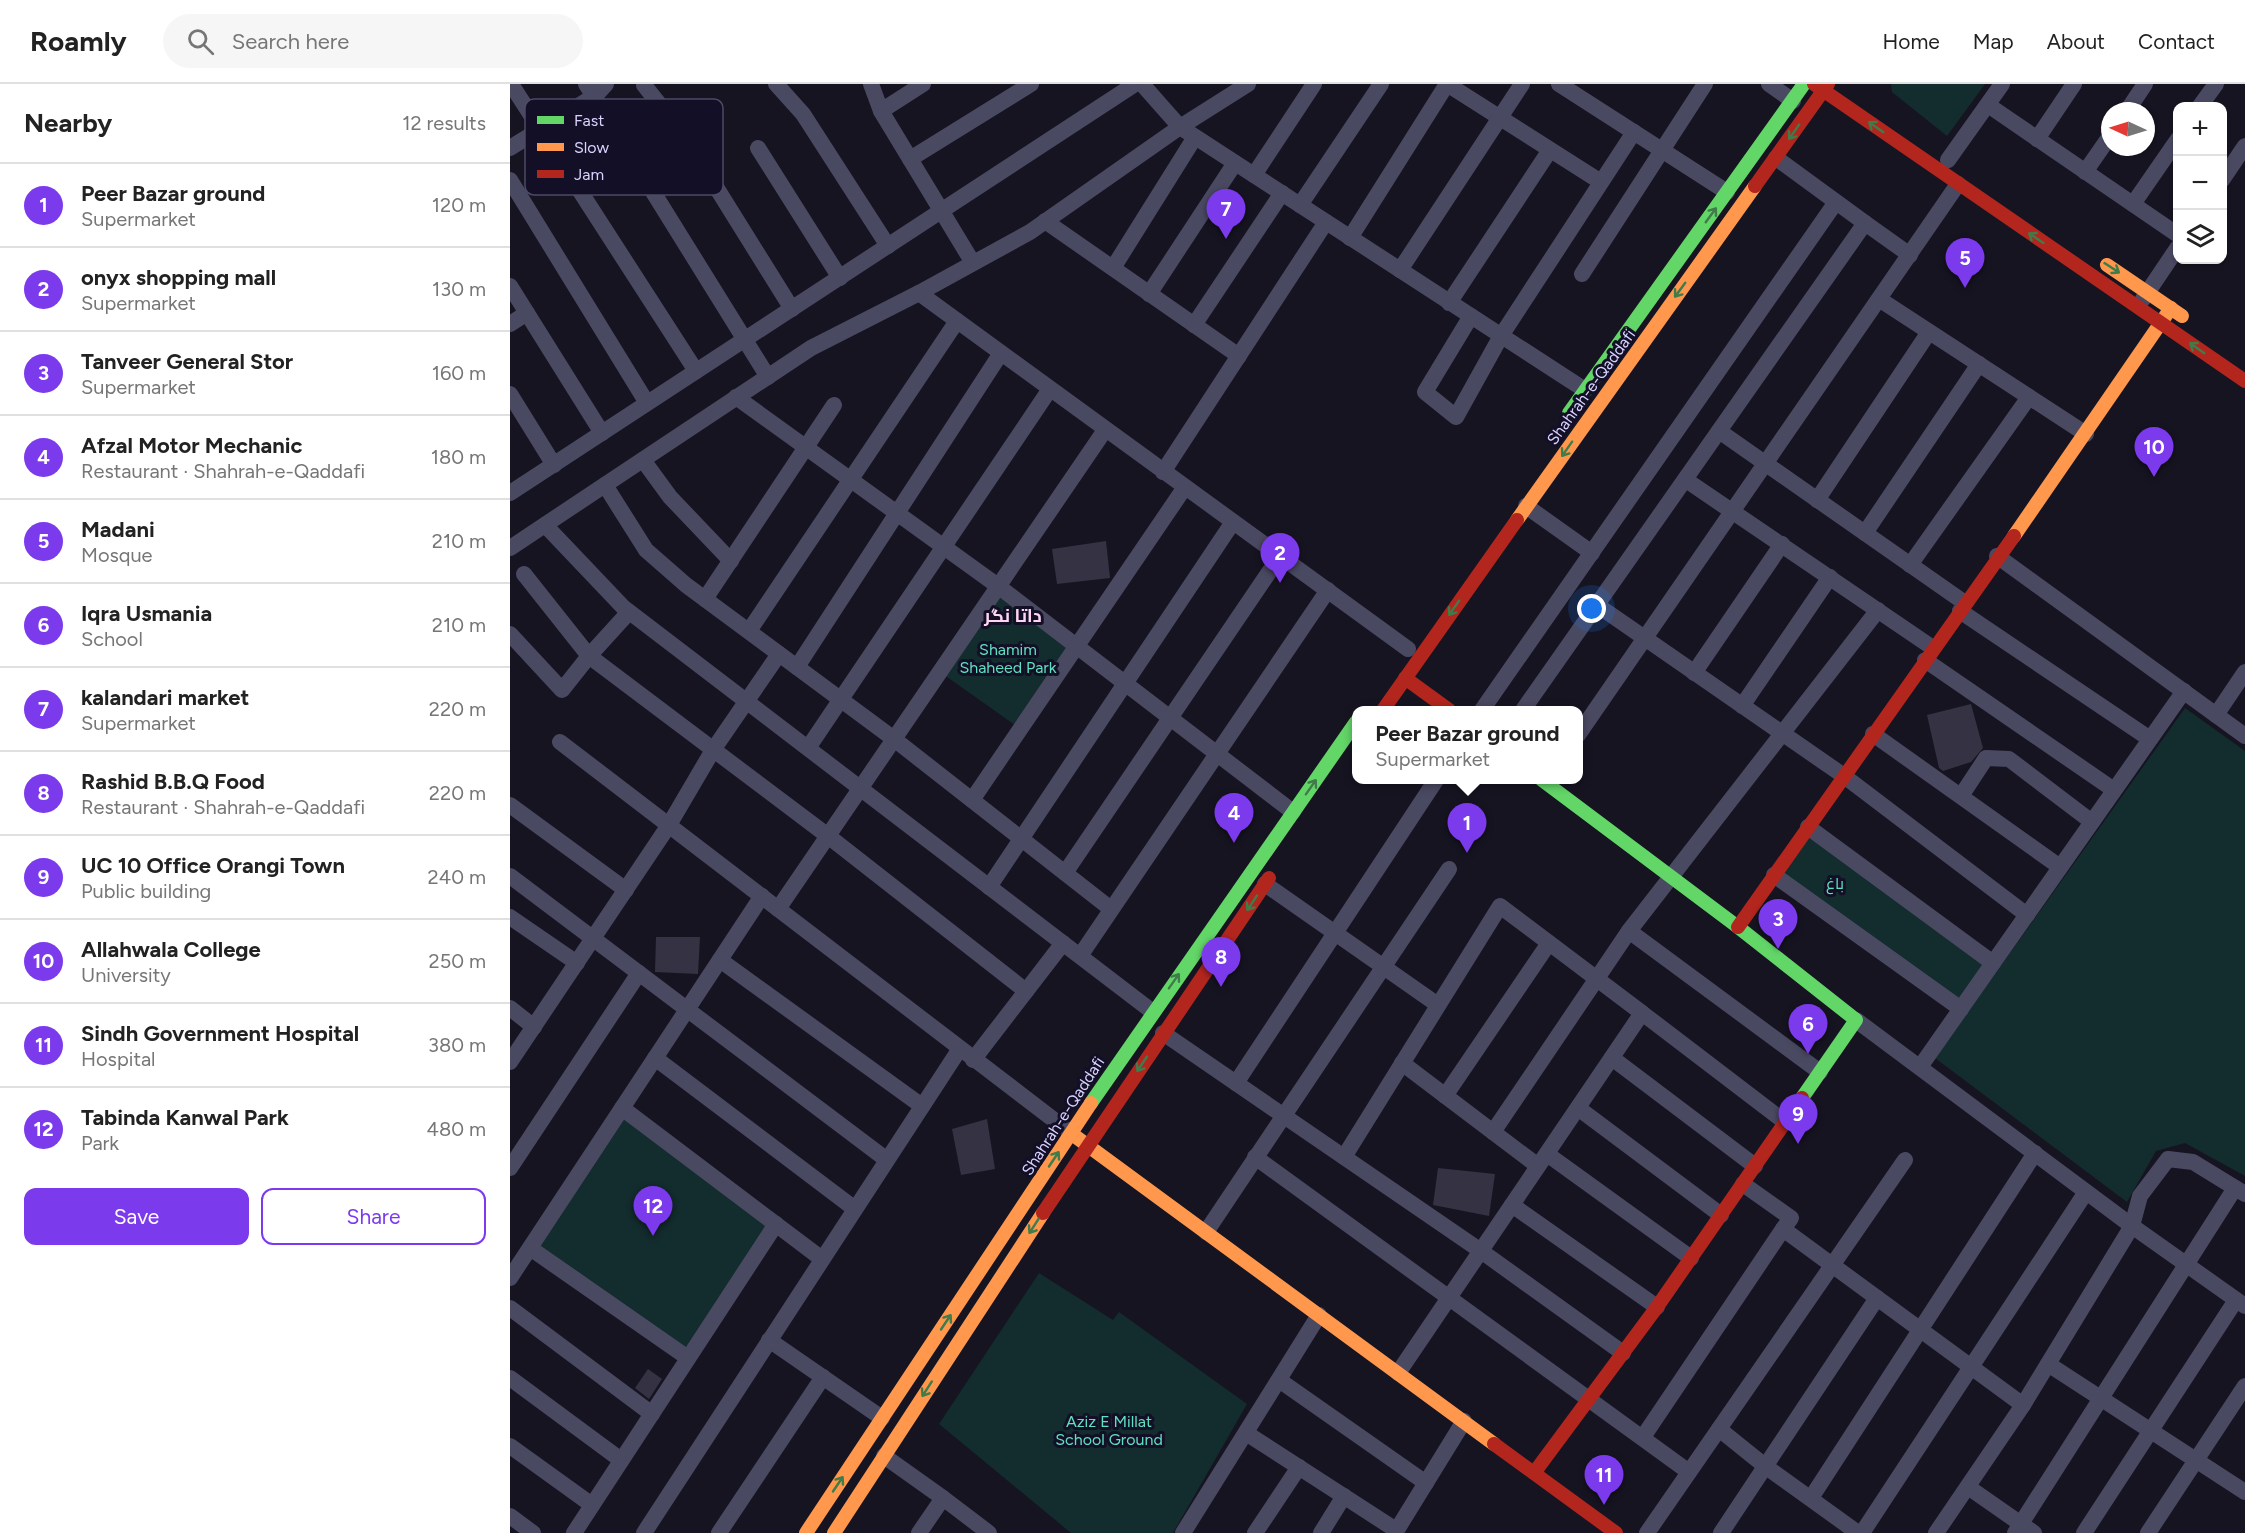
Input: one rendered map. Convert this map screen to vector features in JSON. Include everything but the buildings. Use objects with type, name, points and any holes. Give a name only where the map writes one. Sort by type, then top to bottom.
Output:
[{"type":"main road","name":"Shahrah-e-Qaddafi","points":[[1558,429],[1804,84]]},
{"type":"main road","points":[[1837,84],[1988,186]]},
{"type":"main road","name":"Shahrah-e-Qaddafi","points":[[1386,706],[1526,506],[1776,158],[1822,86]]},
{"type":"main road","points":[[1822,86],[1958,184],[2245,381]]},
{"type":"main road","points":[[2098,259],[2190,321]]},
{"type":"main road","points":[[1738,927],[1997,556],[2086,434],[2171,308]]},
{"type":"main road","points":[[1406,678],[1442,706]]},
{"type":"main road","name":"Shahrah-e-Qaddafi","points":[[806,1533],[1153,1012],[1352,728]]},
{"type":"main road","points":[[1534,1473],[1657,1307],[1856,1020],[1550,784]]},
{"type":"main road","points":[[834,1533],[1087,1145],[1278,865]]},
{"type":"main road","points":[[1071,1133],[1617,1533]]},
{"type":"street","points":[[511,84],[525,104]]},
{"type":"street","points":[[776,84],[803,114],[888,246]]},
{"type":"street","points":[[871,84],[881,111],[973,263]]},
{"type":"street","points":[[881,111],[923,84]]},
{"type":"street","points":[[910,159],[1031,84]]},
{"type":"street","points":[[513,486],[554,465],[1135,84]]},
{"type":"street","points":[[1142,84],[1180,127],[1585,390]]},
{"type":"street","points":[[510,548],[811,348],[919,293],[1045,222],[1180,127],[1248,84]]},
{"type":"street","points":[[1254,175],[1314,84]]},
{"type":"street","points":[[1300,205],[1381,84]]},
{"type":"street","points":[[1350,238],[1447,84],[1602,182]]},
{"type":"street","points":[[1400,270],[1522,84]]},
{"type":"street","points":[[1559,84],[1727,192]]},
{"type":"street","points":[[1582,274],[1705,84]]},
{"type":"street","points":[[1769,84],[1793,101]]},
{"type":"street","points":[[1948,160],[2002,84]]},
{"type":"street","points":[[2037,139],[2074,84]]},
{"type":"street","points":[[2133,102],[2145,84]]},
{"type":"street","points":[[2203,102],[2216,84]]},
{"type":"street","points":[[644,85],[655,99]]},
{"type":"street","points":[[581,99],[596,88]]},
{"type":"street","points":[[1988,105],[2173,232]]},
{"type":"street","points":[[1471,316],[1425,392],[1456,417],[1501,336],[1634,132]]},
{"type":"street","points":[[1113,268],[1195,137]]},
{"type":"street","points":[[510,148],[525,139]]},
{"type":"street","points":[[2133,204],[2173,146]]},
{"type":"street","points":[[2227,174],[2245,146]]},
{"type":"street","points":[[758,148],[840,278]]},
{"type":"street","points":[[2085,172],[2101,149]]},
{"type":"street","points":[[1449,303],[1550,150]]},
{"type":"street","points":[[1776,158],[1910,255]]},
{"type":"street","points":[[1149,294],[1235,163]]},
{"type":"street","points":[[510,180],[647,403]]},
{"type":"street","points":[[1583,728],[1958,184]]},
{"type":"street","points":[[1194,325],[1282,193]]},
{"type":"street","points":[[584,195],[696,371]]},
{"type":"street","points":[[658,195],[743,340],[768,377]]},
{"type":"street","points":[[721,195],[792,309]]},
{"type":"street","points":[[1485,706],[1836,202]]},
{"type":"street","points":[[1045,222],[1239,356]]},
{"type":"street","points":[[1163,472],[1326,222]]},
{"type":"street","points":[[1526,706],[1865,223]]},
{"type":"street","points":[[2137,308],[2173,254]]},
{"type":"street","points":[[510,286],[602,433]]},
{"type":"street","points":[[919,293],[1408,648]]},
{"type":"street","points":[[1879,299],[2086,434]]},
{"type":"street","points":[[510,324],[527,313]]},
{"type":"street","points":[[749,631],[957,321]]},
{"type":"street","points":[[1816,500],[1929,332]]},
{"type":"street","points":[[797,667],[1001,353]]},
{"type":"street","points":[[1865,533],[1979,364]]},
{"type":"street","points":[[808,748],[1050,389]]},
{"type":"street","points":[[510,394],[554,465]]},
{"type":"street","points":[[1910,565],[2029,397]]},
{"type":"street","points":[[736,398],[999,586],[1293,812]]},
{"type":"street","points":[[705,599],[834,405]]},
{"type":"street","points":[[778,909],[1106,430]]},
{"type":"street","points":[[1719,431],[1910,565],[1962,607],[2150,739]]},
{"type":"street","points":[[643,460],[670,497],[730,561]]},
{"type":"street","points":[[1686,480],[1878,610],[1929,654],[2114,790]]},
{"type":"street","points":[[605,485],[646,550],[705,599],[894,739],[1111,909]]},
{"type":"street","points":[[972,800],[1185,487]]},
{"type":"street","points":[[1526,506],[1592,553]]},
{"type":"street","points":[[989,887],[1233,522]]},
{"type":"street","points":[[545,525],[629,612],[1153,1012]]},
{"type":"street","points":[[1694,673],[1782,544]]},
{"type":"street","points":[[1065,873],[1280,556]]},
{"type":"street","points":[[1997,556],[2245,736]]},
{"type":"street","points":[[524,574],[589,656],[828,836],[1026,991]]},
{"type":"street","points":[[1742,706],[1830,577]]},
{"type":"street","points":[[1080,956],[1328,590]]},
{"type":"street","points":[[1597,605],[1844,776],[2027,915]]},
{"type":"street","points":[[1493,1132],[1595,978],[1629,931],[1878,610]]},
{"type":"street","points":[[511,636],[562,690],[629,612]]},
{"type":"street","points":[[510,1062],[669,825],[713,750],[780,654]]},
{"type":"street","points":[[2216,715],[2245,672]]},
{"type":"street","points":[[1920,1067],[2184,691]]},
{"type":"street","points":[[1874,734],[2060,867]]},
{"type":"street","points":[[560,742],[959,1050],[1071,1133]]},
{"type":"street","points":[[1961,796],[1986,758],[2009,759],[2092,822]]},
{"type":"street","points":[[1236,1083],[1433,784]]},
{"type":"street","points":[[510,805],[626,890]]},
{"type":"street","points":[[1808,827],[1993,963]]},
{"type":"street","points":[[1206,1232],[1282,1115],[1449,869]]},
{"type":"street","points":[[1774,875],[1961,1009]]},
{"type":"street","points":[[510,876],[887,1160]]},
{"type":"street","points":[[1265,884],[1438,1005]]},
{"type":"street","points":[[510,1278],[762,897]]},
{"type":"street","points":[[1344,1157],[1500,906],[1785,1122]]},
{"type":"street","points":[[510,917],[577,963]]},
{"type":"street","points":[[1629,931],[1820,1072]]},
{"type":"street","points":[[973,1060],[1063,943]]},
{"type":"street","points":[[1445,1096],[1549,944]]},
{"type":"street","points":[[720,960],[922,1106]]},
{"type":"street","points":[[510,1168],[639,973]]},
{"type":"street","points":[[510,1008],[534,1027]]},
{"type":"street","points":[[1398,1373],[1642,1013]]},
{"type":"street","points":[[1856,1020],[2132,1226],[2241,1303],[2151,1431],[2084,1533]]},
{"type":"street","points":[[1163,1033],[1481,1251],[1623,1353]]},
{"type":"street","points":[[644,1533],[959,1050]]},
{"type":"street","points":[[655,1058],[855,1209]]},
{"type":"street","points":[[1612,1058],[1755,1166]]},
{"type":"street","points":[[1402,1063],[1493,1132],[1543,1160],[1691,1258]]},
{"type":"street","points":[[622,1108],[822,1259]]},
{"type":"street","points":[[1578,1108],[1721,1215]]},
{"type":"street","points":[[1811,1498],[2035,1153]]},
{"type":"street","points":[[1255,1157],[1689,1472]]},
{"type":"street","points":[[1936,1533],[2023,1405],[2132,1226],[2140,1196],[2168,1159],[2193,1162],[2240,1191],[2186,1264],[2101,1398],[2023,1530],[1968,1487]]},
{"type":"street","points":[[1647,1533],[1905,1160]]},
{"type":"street","points":[[1643,1437],[1791,1218],[1743,1184]]},
{"type":"street","points":[[1719,1429],[1765,1466],[1860,1533],[2086,1192]]},
{"type":"street","points":[[1512,1205],[1657,1307]]},
{"type":"street","points":[[574,1533],[776,1224]]},
{"type":"street","points":[[1783,1229],[2023,1405]]},
{"type":"street","points":[[530,1248],[688,1358]]},
{"type":"street","points":[[1721,1533],[1877,1298]]},
{"type":"street","points":[[510,1308],[652,1414]]},
{"type":"street","points":[[1183,1533],[1319,1315]]},
{"type":"street","points":[[769,1340],[882,1418]]},
{"type":"street","points":[[2048,1364],[2245,1492]]},
{"type":"street","points":[[719,1533],[823,1377]]},
{"type":"street","points":[[510,1378],[621,1460]]},
{"type":"street","points":[[1279,1380],[1426,1483]]},
{"type":"street","points":[[2148,1533],[2245,1386]]},
{"type":"street","points":[[1246,1433],[1396,1532],[1464,1421]]},
{"type":"street","points":[[510,1446],[592,1505]]},
{"type":"street","points":[[884,1456],[989,1533]]},
{"type":"street","points":[[1255,1533],[1299,1467]]},
{"type":"street","points":[[1321,1533],[1344,1496]]},
{"type":"street","points":[[919,1533],[943,1498]]},
{"type":"street","points":[[510,1516],[533,1533]]},
{"type":"green space","points":[[1891,84],[1985,84],[1947,136],[1892,92]]},
{"type":"green space","name":"Shamim Shaheed Park","points":[[998,586],[1076,645],[1019,728],[940,672]]},
{"type":"green space","points":[[2185,708],[2245,751],[2245,1176],[2185,1143],[2156,1151],[2127,1202],[1935,1058]]},
{"type":"green space","name":"باغ","points":[[1808,827],[1993,963],[1961,1009],[1774,875]]},
{"type":"green space","points":[[622,1108],[776,1224],[688,1358],[530,1248]]},
{"type":"green space","name":"Aziz E Millat School Ground","points":[[1039,1273],[1113,1320],[1119,1312],[1247,1404],[1173,1533],[1071,1533],[939,1424]]},
{"type":"traffic: fast","points":[[1569,413],[1804,84]]},
{"type":"traffic: fast","points":[[1091,1103],[1352,728]]},
{"type":"traffic: fast","points":[[1547,784],[1738,927],[1856,1020],[1802,1098]]},
{"type":"traffic: slow","points":[[1517,520],[1755,186]]},
{"type":"traffic: slow","points":[[2107,265],[2182,316]]},
{"type":"traffic: slow","points":[[2014,536],[2171,308]]},
{"type":"traffic: slow","points":[[806,1533],[1091,1103]]},
{"type":"traffic: slow","points":[[1072,1134],[1494,1444]]},
{"type":"traffic: slow","points":[[834,1533],[1043,1213]]},
{"type":"traffic: jam","points":[[1814,84],[2245,381]]},
{"type":"traffic: jam","points":[[1755,186],[1828,84]]},
{"type":"traffic: jam","points":[[1386,706],[1517,520]]},
{"type":"traffic: jam","points":[[1738,927],[2014,536]]},
{"type":"traffic: jam","points":[[1405,678],[1444,706]]},
{"type":"traffic: jam","points":[[1043,1213],[1269,878]]},
{"type":"traffic: jam","points":[[1534,1473],[1657,1307],[1802,1098]]},
{"type":"traffic: jam","points":[[1494,1444],[1616,1533]]},
{"type":"place","name":"kalandari market","points":[[1226,239]]},
{"type":"place","name":"Madani","points":[[1965,288]]},
{"type":"place","name":"Allahwala College","points":[[2154,477]]},
{"type":"place","name":"onyx shopping mall","points":[[1280,583]]},
{"type":"place","name":"Afzal Motor Mechanic","points":[[1234,843]]},
{"type":"place","name":"Peer Bazar ground","points":[[1467,853]]},
{"type":"place","name":"Tanveer General Stor","points":[[1778,949]]},
{"type":"place","name":"Rashid B.B.Q Food","points":[[1221,987]]},
{"type":"place","name":"Iqra Usmania","points":[[1808,1054]]},
{"type":"place","name":"UC 10 Office Orangi Town","points":[[1798,1144]]},
{"type":"place","name":"Tabinda Kanwal Park","points":[[653,1236]]},
{"type":"place","name":"Sindh Government Hospital","points":[[1604,1505]]},
{"type":"district","name":"داتا نگر","points":[[1013,616]]}]
